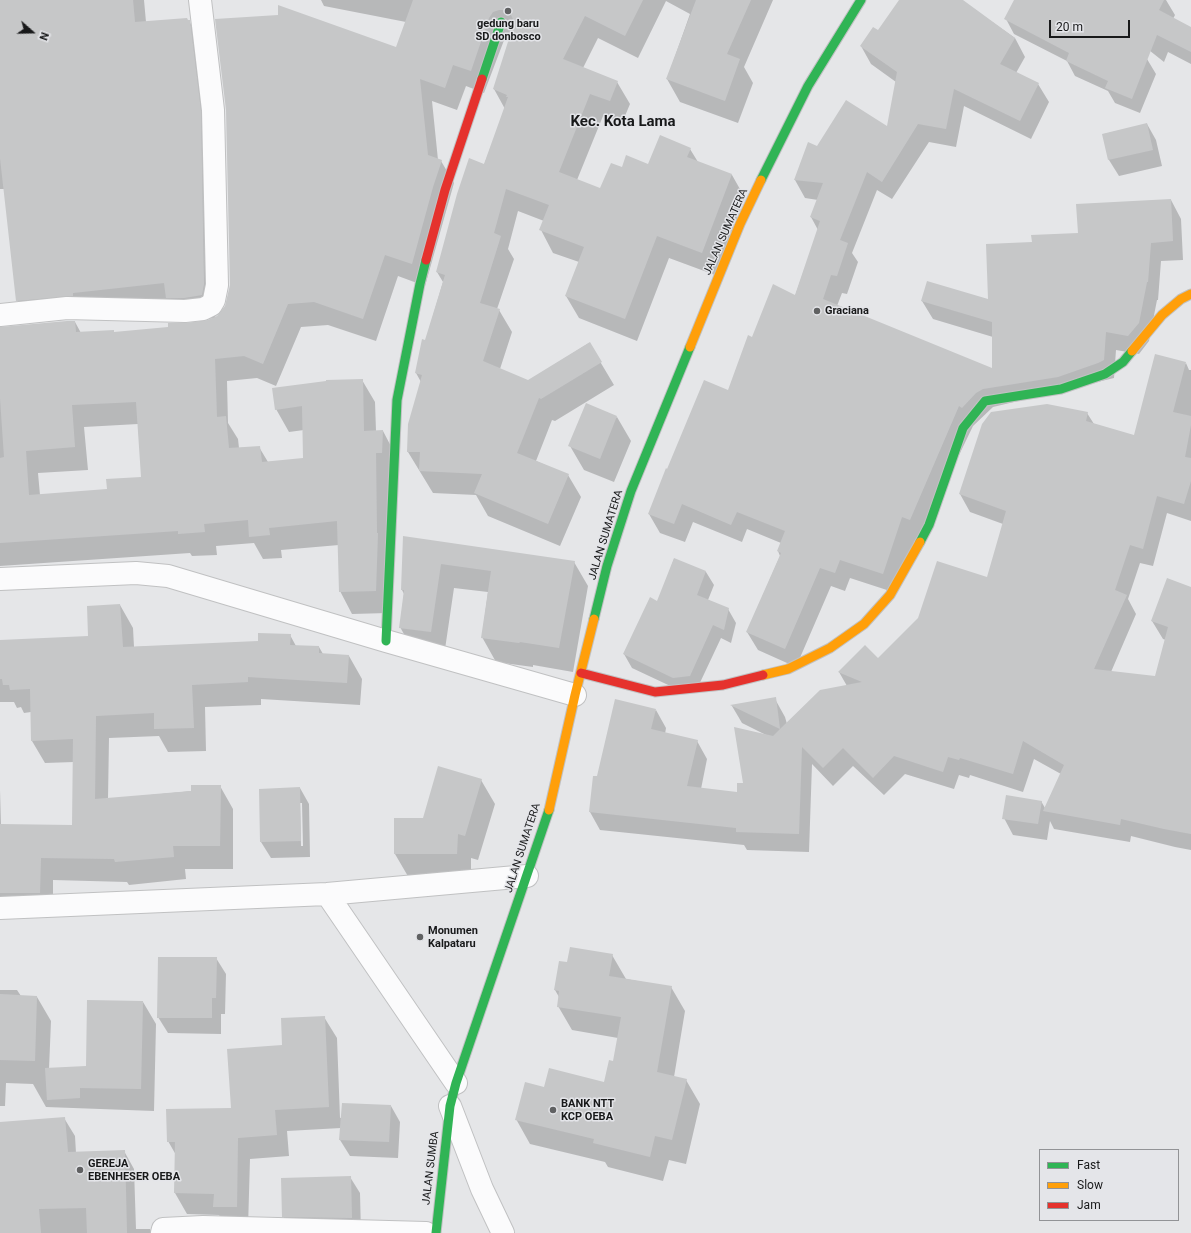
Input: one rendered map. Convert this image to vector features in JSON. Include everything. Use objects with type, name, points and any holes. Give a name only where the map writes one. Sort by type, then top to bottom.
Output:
[{"type":"street","points":[[0,315],[67,308],[185,311],[202,309],[211,305],[214,300],[217,285],[213,110],[200,0]]},
{"type":"street","name":"JALAN SUMATERA","points":[[450,1106],[456,1083],[548,815],[575,696],[608,566],[631,491],[737,232],[808,86],[861,0]]},
{"type":"street","points":[[386,641],[397,400],[420,284],[445,190],[502,22]]},
{"type":"street","points":[[581,673],[654,692],[723,685],[788,669],[830,648],[864,624],[890,595],[929,525],[963,428],[974,413],[985,402],[995,399],[1061,389],[1105,374],[1123,362],[1162,315],[1181,299],[1191,294]]},
{"type":"street","points":[[0,579],[136,573],[168,576],[575,696]]},
{"type":"street","points":[[0,908],[328,894],[527,876]]},
{"type":"street","points":[[328,894],[456,1083]]},
{"type":"street","points":[[450,1106],[482,1189],[503,1233]]},
{"type":"street","name":"JALAN SUMBA","points":[[436,1233],[450,1106]]},
{"type":"street","points":[[162,1233],[164,1229],[203,1227],[426,1233]]},
{"type":"building","points":[[0,0],[133,0],[135,22],[187,18],[190,20],[201,111],[204,284],[202,295],[184,298],[166,298],[164,283],[73,293],[73,296],[16,301],[0,158]]},
{"type":"building","points":[[413,0],[643,0],[625,36],[585,16],[563,59],[618,81],[610,101],[590,94],[559,172],[600,188],[611,163],[622,167],[626,155],[648,164],[660,135],[691,148],[687,157],[732,174],[702,253],[657,236],[625,319],[565,296],[584,247],[539,230],[549,205],[506,189],[494,233],[501,236],[480,303],[500,309],[483,361],[528,380],[590,342],[602,362],[541,399],[539,398],[517,453],[569,474],[548,524],[474,493],[482,474],[419,471],[420,452],[407,452],[408,424],[422,375],[415,373],[422,339],[425,340],[445,275],[436,272],[457,194],[469,158],[484,164],[508,97],[506,97],[507,95],[493,89],[513,26],[513,19],[510,13],[505,10],[499,10],[493,12],[489,18],[471,71],[453,65],[445,88],[420,79],[428,155],[442,160],[412,264],[385,255],[363,319],[314,302],[288,304],[263,364],[244,356],[215,359],[217,417],[226,416],[229,448],[260,446],[262,462],[303,458],[302,406],[275,410],[272,388],[326,380],[363,379],[364,431],[383,430],[382,453],[376,453],[378,533],[376,591],[339,592],[337,521],[269,528],[270,535],[249,537],[248,520],[204,524],[205,532],[178,534],[178,531],[0,543],[0,458],[4,457],[0,398],[0,327],[75,321],[76,332],[114,330],[114,332],[168,327],[168,323],[186,323],[208,320],[217,316],[225,306],[230,285],[226,110],[215,19],[278,15],[278,5],[396,47]],"holes":[[[136,402],[141,477],[106,479],[107,489],[29,495],[26,451],[75,447],[72,405]]]},
{"type":"building","points":[[696,0],[751,0],[727,54],[740,59],[725,101],[666,79]]},
{"type":"building","points":[[899,0],[963,0],[1015,38],[1000,64],[1039,83],[1020,121],[954,89],[946,129],[918,124],[882,182],[867,172],[840,240],[848,243],[837,276],[831,275],[823,299],[992,368],[992,322],[921,301],[927,281],[988,299],[986,244],[1032,242],[1031,235],[1078,233],[1076,204],[1171,199],[1173,241],[1151,243],[1148,282],[1139,323],[1128,336],[1106,332],[1104,360],[1058,377],[983,389],[976,393],[962,408],[959,406],[910,520],[902,517],[883,574],[840,560],[835,573],[820,568],[785,649],[746,632],[781,553],[777,551],[785,531],[737,512],[731,525],[682,504],[674,524],[648,514],[704,380],[728,390],[748,335],[752,337],[773,284],[795,295],[820,221],[810,217],[823,183],[794,180],[808,142],[817,146],[846,100],[887,126],[897,72],[860,46],[873,27],[878,30]]},
{"type":"building","points":[[1014,0],[1164,0],[1159,10],[1191,27],[1191,52],[1157,35],[1132,99],[1105,88],[1108,81],[1066,61],[1069,53],[1004,19]]},
{"type":"building","points":[[1147,123],[1153,150],[1108,160],[1102,134]]},
{"type":"building","points":[[1155,354],[1186,362],[1173,412],[1191,416],[1191,425],[1185,457],[1191,458],[1191,481],[1184,504],[1157,496],[1143,549],[1130,545],[1115,590],[1127,595],[1094,669],[1155,676],[1168,627],[1151,621],[1167,578],[1191,587],[1191,834],[1121,819],[1120,825],[1043,811],[1064,765],[1023,741],[1013,774],[960,758],[959,760],[948,757],[943,772],[894,756],[873,778],[843,748],[823,768],[802,747],[799,834],[736,832],[736,828],[589,812],[593,776],[597,776],[615,699],[656,709],[651,729],[698,740],[687,786],[737,792],[737,783],[743,783],[734,727],[773,736],[820,690],[862,682],[838,672],[865,645],[878,658],[918,618],[937,561],[987,577],[1006,511],[959,494],[982,424],[991,412],[1047,404],[1088,412],[1086,421],[1134,435]]},
{"type":"building","points":[[586,403],[617,416],[600,459],[568,446]]},
{"type":"building","points":[[403,536],[575,561],[559,648],[481,638],[491,571],[441,564],[431,632],[399,628],[404,590],[401,590]]},
{"type":"building","points":[[674,558],[706,571],[697,595],[729,608],[724,630],[713,625],[690,676],[673,678],[623,654],[650,597],[657,601]]},
{"type":"building","points":[[120,604],[123,647],[258,641],[258,633],[291,634],[290,645],[319,646],[319,653],[349,655],[347,683],[248,677],[248,682],[192,685],[194,728],[154,729],[154,713],[96,716],[95,799],[191,791],[191,785],[221,785],[220,846],[173,846],[174,857],[115,862],[114,859],[41,858],[40,893],[0,893],[0,824],[72,825],[73,739],[31,741],[30,689],[10,690],[9,685],[3,685],[2,679],[0,679],[0,640],[88,636],[87,606]]},
{"type":"building","points":[[776,697],[780,729],[730,705]]},
{"type":"building","points":[[438,766],[482,779],[465,836],[458,834],[457,854],[394,854],[394,818],[423,818]]},
{"type":"building","points":[[300,787],[301,841],[260,842],[259,789]]},
{"type":"building","points":[[1006,795],[1042,801],[1038,824],[1002,819]]},
{"type":"building","points":[[570,947],[613,954],[609,976],[672,986],[657,1072],[687,1079],[672,1140],[655,1136],[650,1157],[593,1143],[594,1139],[515,1120],[525,1082],[544,1087],[549,1068],[604,1082],[609,1060],[613,1061],[621,1017],[557,1007],[559,991],[554,990],[559,961],[567,962]]},
{"type":"building","points":[[158,957],[217,957],[216,998],[212,998],[212,1018],[157,1018]]},
{"type":"building","points":[[0,994],[37,996],[35,1061],[0,1060]]},
{"type":"building","points":[[87,1000],[143,1001],[141,1089],[80,1088],[80,1098],[47,1100],[45,1068],[86,1066]]},
{"type":"building","points":[[325,1016],[329,1107],[275,1110],[277,1135],[238,1138],[237,1207],[213,1207],[214,1194],[174,1193],[175,1142],[167,1142],[166,1109],[231,1108],[227,1049],[282,1045],[281,1018]]},
{"type":"building","points":[[342,1103],[391,1105],[389,1142],[339,1140]]},
{"type":"building","points":[[65,1117],[68,1152],[125,1150],[127,1233],[87,1233],[86,1208],[39,1209],[41,1233],[0,1233],[0,1122]]},
{"type":"building","points":[[351,1176],[352,1218],[282,1217],[281,1178]]},
{"type":"traffic: fast","points":[[761,180],[808,86],[861,0]]},
{"type":"traffic: fast","points":[[482,79],[501,22]]},
{"type":"traffic: fast","points":[[386,641],[397,400],[426,260]]},
{"type":"traffic: fast","points":[[594,619],[607,566],[631,491],[690,347]]},
{"type":"traffic: fast","points":[[920,542],[929,525],[963,428],[985,401],[1061,389],[1105,374],[1123,362],[1132,351]]},
{"type":"traffic: fast","points":[[436,1233],[450,1106],[456,1083],[549,810]]},
{"type":"traffic: slow","points":[[690,347],[740,224],[761,180]]},
{"type":"traffic: slow","points":[[1132,351],[1162,315],[1181,299],[1191,294]]},
{"type":"traffic: slow","points":[[763,675],[788,669],[830,648],[864,624],[890,595],[920,542]]},
{"type":"traffic: slow","points":[[549,810],[594,619]]},
{"type":"traffic: jam","points":[[426,260],[445,190],[482,79]]},
{"type":"traffic: jam","points":[[581,673],[655,692],[723,685],[763,675]]},
{"type":"place","name":"gedung baru SD donbosco","points":[[508,11]]},
{"type":"place","name":"Graciana","points":[[817,311]]},
{"type":"place","name":"Monumen Kalpataru","points":[[420,937]]},
{"type":"place","name":"BANK NTT KCP OEBA","points":[[553,1110]]},
{"type":"place","name":"GEREJA EBENHESER OEBA","points":[[80,1170]]},
{"type":"district","name":"Kec. Kota Lama","points":[[623,122]]}]
